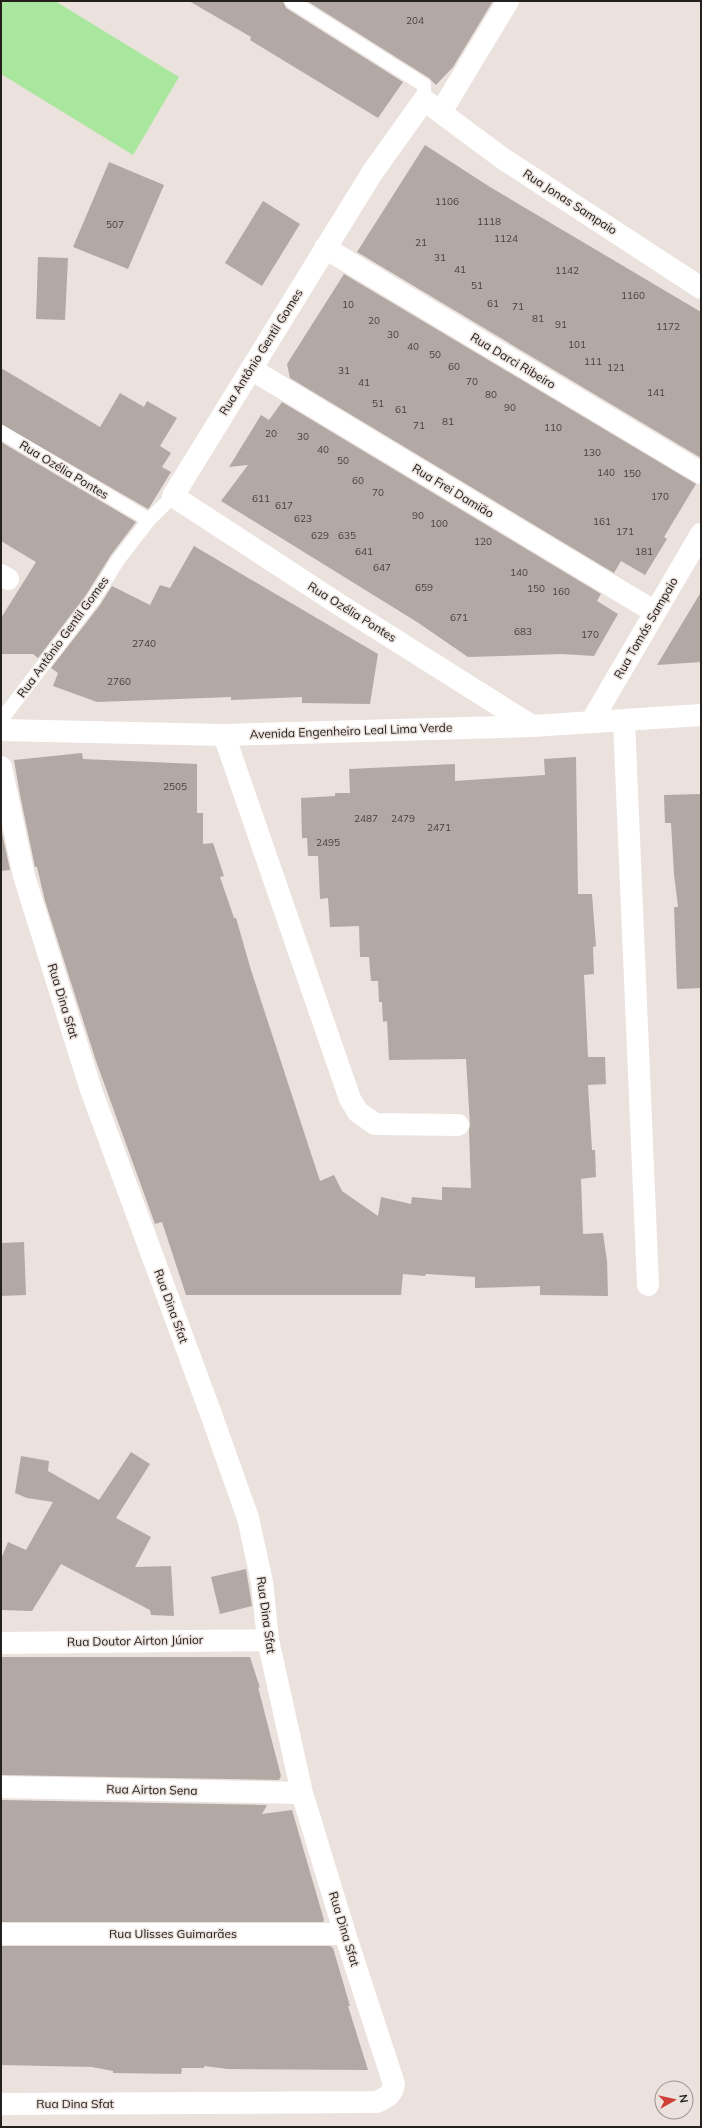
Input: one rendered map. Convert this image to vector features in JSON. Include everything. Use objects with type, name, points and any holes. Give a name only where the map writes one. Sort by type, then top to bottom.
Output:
[{"type":"street","name":"Rua Antônio Gentil Gomes","points":[[173,496],[372,173],[433,106],[508,1]]},
{"type":"street","name":"Rua Jonas Sampaio","points":[[433,106],[502,158],[701,288]]},
{"type":"street","name":"Rua Darci Ribeiro","points":[[325,248],[701,473]]},
{"type":"street","name":"Rua Frei Damião","points":[[250,369],[655,612]]},
{"type":"street","name":"Rua Ozélia Pontes","points":[[173,496],[343,608],[532,726]]},
{"type":"street","name":"Rua Tomás Sampaio","points":[[591,722],[701,534]]},
{"type":"street","name":"Avenida Engenheiro Leal Lima Verde","points":[[1,730],[224,735],[532,726],[701,715]]},
{"type":"street","points":[[624,721],[648,1286]]},
{"type":"street","points":[[224,735],[350,1099],[358,1112],[375,1124],[458,1125]]},
{"type":"street","name":"Rua Dina Sfat","points":[[1,767],[24,876],[90,1090],[209,1406],[248,1518],[262,1582],[268,1640],[302,1793],[394,2084],[392,2092],[388,2097],[377,2102],[1,2104]]},
{"type":"street","name":"Rua Doutor Airton Júnior","points":[[1,1643],[268,1640]]},
{"type":"street","name":"Rua Airton Sena","points":[[1,1788],[302,1793]]},
{"type":"street","name":"Rua Ulisses Guimarães","points":[[1,1934],[346,1934]]},
{"type":"lane","points":[[291,1],[424,85],[433,106]]},
{"type":"lane","name":"Rua Ozélia Pontes","points":[[1,432],[149,520]]},
{"type":"lane","name":"Rua Antônio Gentil Gomes","points":[[1,720],[93,600],[118,560],[149,520],[173,496]]},
{"type":"green space","points":[[1,1],[55,1],[179,77],[133,155],[1,74]]},
{"type":"building","points":[[189,1],[283,1],[286,8],[403,82],[378,118],[250,40],[251,37]]},
{"type":"building","points":[[307,1],[493,1],[453,67],[436,85],[429,78]]},
{"type":"building","points":[[425,145],[490,187],[701,312],[701,458],[357,252]]},
{"type":"building","points":[[109,162],[164,185],[128,269],[73,247]]},
{"type":"building","points":[[263,201],[300,224],[262,286],[225,263]]},
{"type":"building","points":[[38,257],[68,258],[65,320],[36,319]]},
{"type":"building","points":[[344,274],[696,484],[664,537],[667,539],[645,575],[621,561],[614,573],[290,378],[287,364]]},
{"type":"building","points":[[1,368],[100,427],[120,393],[144,407],[147,401],[177,418],[160,446],[171,453],[162,467],[171,472],[149,508],[148,509],[1,424]]},
{"type":"building","points":[[282,402],[601,594],[597,601],[618,614],[594,656],[562,654],[468,657],[417,622],[221,501],[248,465],[229,467],[261,415],[269,420]]},
{"type":"building","points":[[1,442],[136,522],[111,555],[86,595],[38,658],[33,654],[1,654],[1,618],[36,562],[1,541]]},
{"type":"building","points":[[194,546],[378,654],[370,704],[302,703],[302,697],[231,700],[231,697],[97,702],[53,686],[58,673],[51,668],[100,605],[112,586],[150,605],[160,585],[170,588]]},
{"type":"building","points":[[701,592],[701,662],[657,665]]},
{"type":"building","points":[[82,753],[83,759],[197,764],[197,813],[203,813],[203,844],[213,843],[224,876],[220,877],[234,918],[236,918],[251,970],[320,1181],[334,1175],[342,1191],[378,1216],[381,1197],[411,1204],[412,1197],[442,1200],[442,1187],[471,1188],[470,1125],[466,1059],[389,1060],[387,1021],[383,1022],[382,1002],[379,1002],[378,981],[371,981],[369,957],[360,957],[359,926],[330,927],[328,898],[320,899],[318,856],[308,856],[307,838],[302,838],[301,798],[335,796],[335,793],[350,793],[349,769],[455,764],[455,781],[545,775],[544,759],[576,757],[578,894],[592,894],[596,946],[593,947],[594,974],[584,975],[588,1057],[605,1057],[606,1084],[588,1085],[592,1150],[595,1150],[596,1177],[581,1179],[583,1234],[603,1233],[607,1261],[608,1296],[540,1295],[540,1286],[475,1288],[475,1277],[426,1274],[425,1276],[403,1274],[401,1295],[186,1295],[162,1222],[155,1224],[96,1061],[45,901],[37,867],[35,867],[20,795],[14,760]]},
{"type":"building","points":[[701,794],[701,988],[677,989],[674,907],[678,907],[674,874],[671,823],[665,823],[664,795]]},
{"type":"building","points":[[1,828],[10,870],[1,871]]},
{"type":"building","points":[[24,1242],[26,1295],[1,1296],[1,1243]]},
{"type":"building","points":[[131,1452],[150,1464],[116,1518],[151,1537],[135,1567],[171,1566],[174,1616],[151,1615],[150,1610],[61,1564],[32,1611],[1,1610],[1,1559],[8,1542],[26,1550],[53,1502],[27,1498],[15,1493],[21,1456],[49,1461],[48,1471],[99,1500]]},
{"type":"building","points":[[246,1569],[252,1606],[220,1614],[211,1577]]},
{"type":"building","points":[[1,1657],[250,1657],[260,1688],[258,1687],[281,1776],[279,1780],[1,1775]]},
{"type":"building","points":[[1,1800],[267,1805],[262,1814],[292,1810],[324,1920],[323,1922],[1,1922]]},
{"type":"building","points":[[1,1946],[330,1946],[333,1948],[350,2006],[348,2006],[368,2070],[228,2069],[204,2066],[204,2068],[182,2068],[181,2074],[113,2073],[113,2071],[92,2067],[1,2065]]}]
